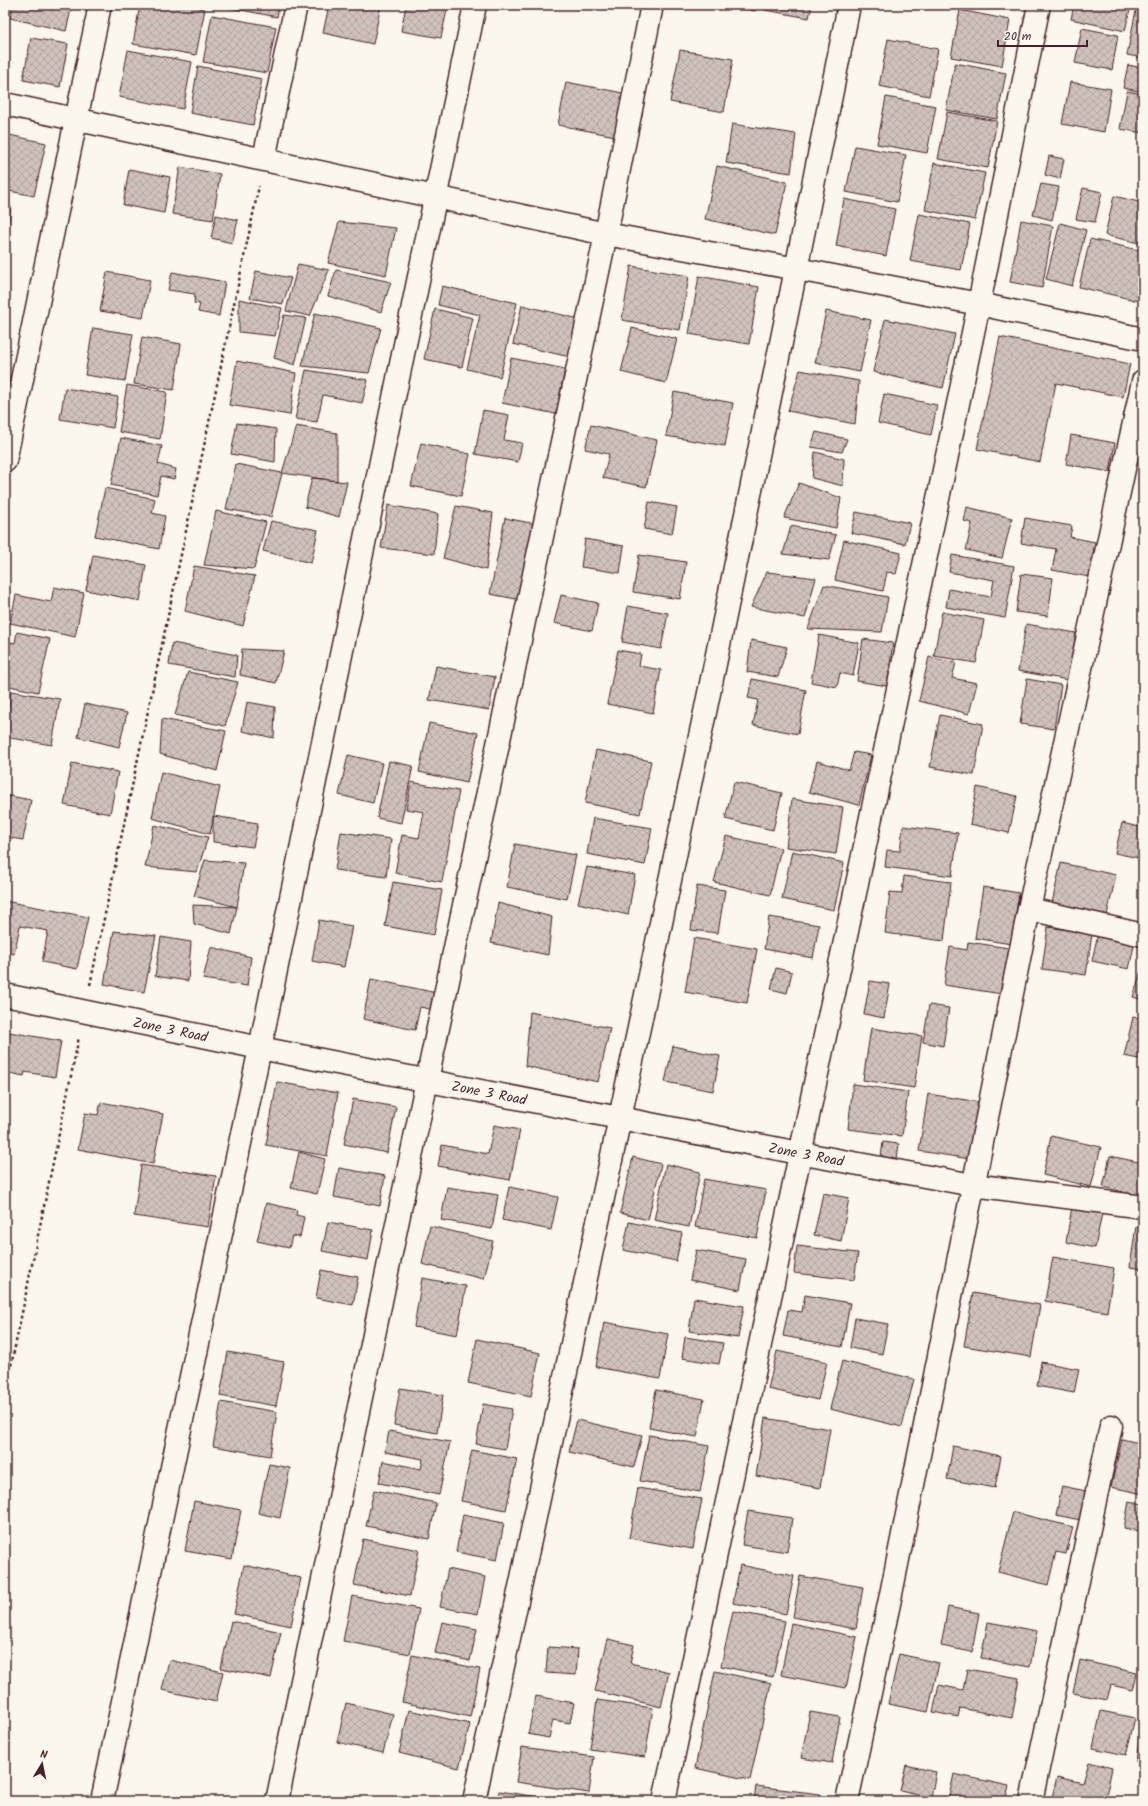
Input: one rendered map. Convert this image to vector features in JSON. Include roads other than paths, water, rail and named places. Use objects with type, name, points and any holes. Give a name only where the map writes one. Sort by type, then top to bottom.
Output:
[{"type":"street","points":[[5,461],[100,5]]},
{"type":"street","points":[[264,159],[296,5]]},
{"type":"street","points":[[102,1801],[260,1048],[475,5]]},
{"type":"street","points":[[277,1801],[427,1080],[606,234],[652,5]]},
{"type":"street","points":[[474,1801],[621,1117],[797,268],[849,5]]},
{"type":"street","points":[[664,1801],[979,304],[1040,5]]},
{"type":"street","points":[[5,104],[76,118],[606,234],[797,268],[979,304],[1143,339]]},
{"type":"street","points":[[847,1801],[895,1576],[1028,909],[1143,381]]},
{"type":"street","points":[[1028,909],[1143,935]]},
{"type":"street","name":"Zone 3 Road","points":[[5,995],[260,1048],[800,1153],[974,1185],[1143,1207]]},
{"type":"street","points":[[1031,1801],[1111,1426]]}]
